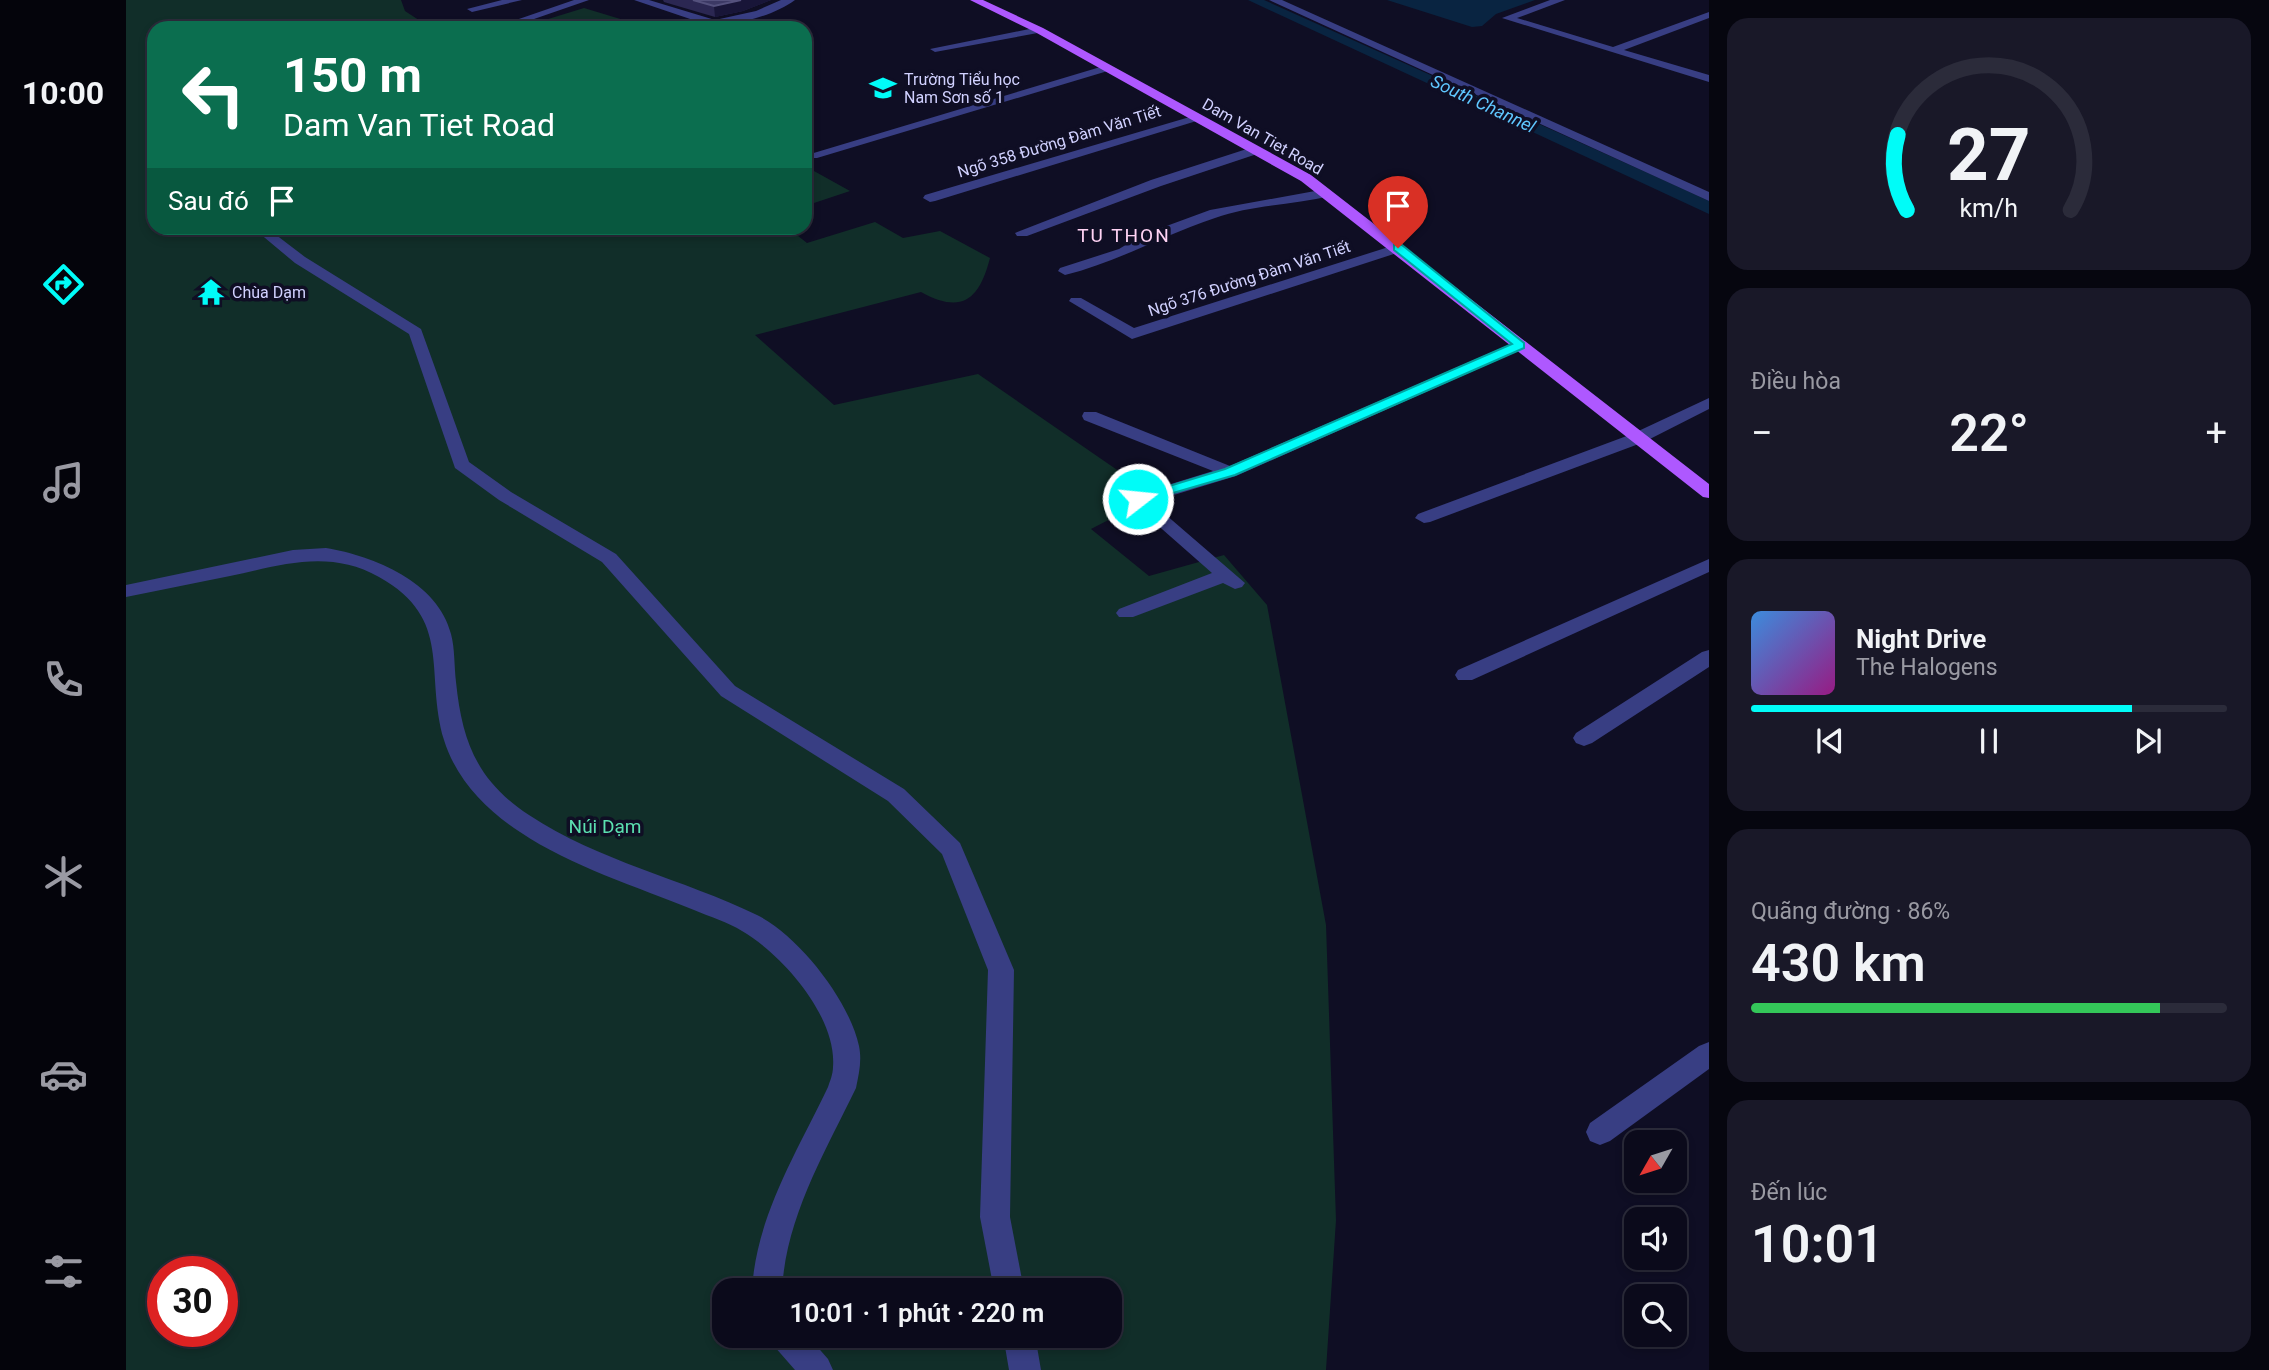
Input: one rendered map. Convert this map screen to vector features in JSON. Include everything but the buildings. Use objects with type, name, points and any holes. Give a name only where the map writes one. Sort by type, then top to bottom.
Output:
[{"type":"main road","name":"Dam Van Tiet Road","points":[[975,0],[1039,30],[1306,178],[1709,493]]},
{"type":"street","points":[[472,9],[517,0]]},
{"type":"street","points":[[520,21],[584,0]]},
{"type":"street","points":[[639,0],[708,21]]},
{"type":"street","points":[[716,21],[759,13],[790,0]]},
{"type":"street","points":[[1274,0],[1709,197]]},
{"type":"street","points":[[1560,0],[1507,18],[1709,79]]},
{"type":"street","points":[[1615,51],[1709,15]]},
{"type":"street","points":[[1684,25],[1709,32]]},
{"type":"street","points":[[935,49],[1039,30]]},
{"type":"street","points":[[813,155],[1107,68]]},
{"type":"street","name":"Ngõ 358 Đường Đàm Văn Tiết","points":[[930,198],[1197,119]]},
{"type":"street","points":[[1022,233],[1156,183],[1256,150]]},
{"type":"street","points":[[1065,271],[1124,252],[1147,238],[1215,213],[1326,193]]},
{"type":"street","points":[[268,235],[300,260],[416,332],[461,464],[505,496],[609,558],[727,691],[896,795],[952,849],[1001,970],[995,1217],[1007,1278]]},
{"type":"street","name":"Ngõ 376 Đường Đàm Văn Tiết","points":[[1076,301],[1132,334],[1398,248]]},
{"type":"street","points":[[1126,613],[1230,579],[1138,499],[1230,472],[1520,345]]},
{"type":"street","points":[[1424,518],[1638,438],[1709,403]]},
{"type":"street","points":[[1090,416],[1230,472]]},
{"type":"street","points":[[126,591],[305,554],[360,562],[390,576],[424,602],[437,622],[441,633],[453,734],[461,755],[486,794],[504,811],[548,839],[750,923],[772,937],[790,956],[823,998],[841,1030],[847,1068],[842,1088],[776,1232],[768,1260],[767,1278]]},
{"type":"street","points":[[1465,675],[1709,565]]},
{"type":"street","points":[[1584,738],[1709,657]]},
{"type":"street","points":[[1600,1132],[1709,1054]]},
{"type":"street","points":[[797,1348],[817,1370]]},
{"type":"street","points":[[1021,1348],[1026,1370]]},
{"type":"green space","name":"Núi Dạm","points":[[126,0],[401,0],[405,11],[420,21],[147,21],[147,235],[797,235],[807,243],[875,222],[903,238],[940,231],[990,258],[980,285],[974,293],[958,302],[935,299],[921,292],[755,335],[834,405],[978,374],[1155,496],[1091,529],[1149,576],[1224,555],[1267,605],[1326,925],[1336,1220],[1326,1370],[126,1370]]},
{"type":"green space","points":[[584,8],[627,21],[548,21],[545,20]]},
{"type":"green space","points":[[812,170],[850,191],[812,204]]},
{"type":"water","name":"South Channel","points":[[1248,0],[1264,0],[1709,201],[1709,214]]},
{"type":"water","points":[[1387,0],[1535,0],[1496,14],[1482,26],[1472,27]]},
{"type":"place","name":"Trường Tiểu học Nam Sơn số 1","points":[[883,88]]},
{"type":"place","name":"Chùa Dạm","points":[[211,292]]},
{"type":"district","name":"TU THON","points":[[1124,235]]},
{"type":"route","points":[[1138,499],[1230,472],[1520,345],[1398,248]]}]
